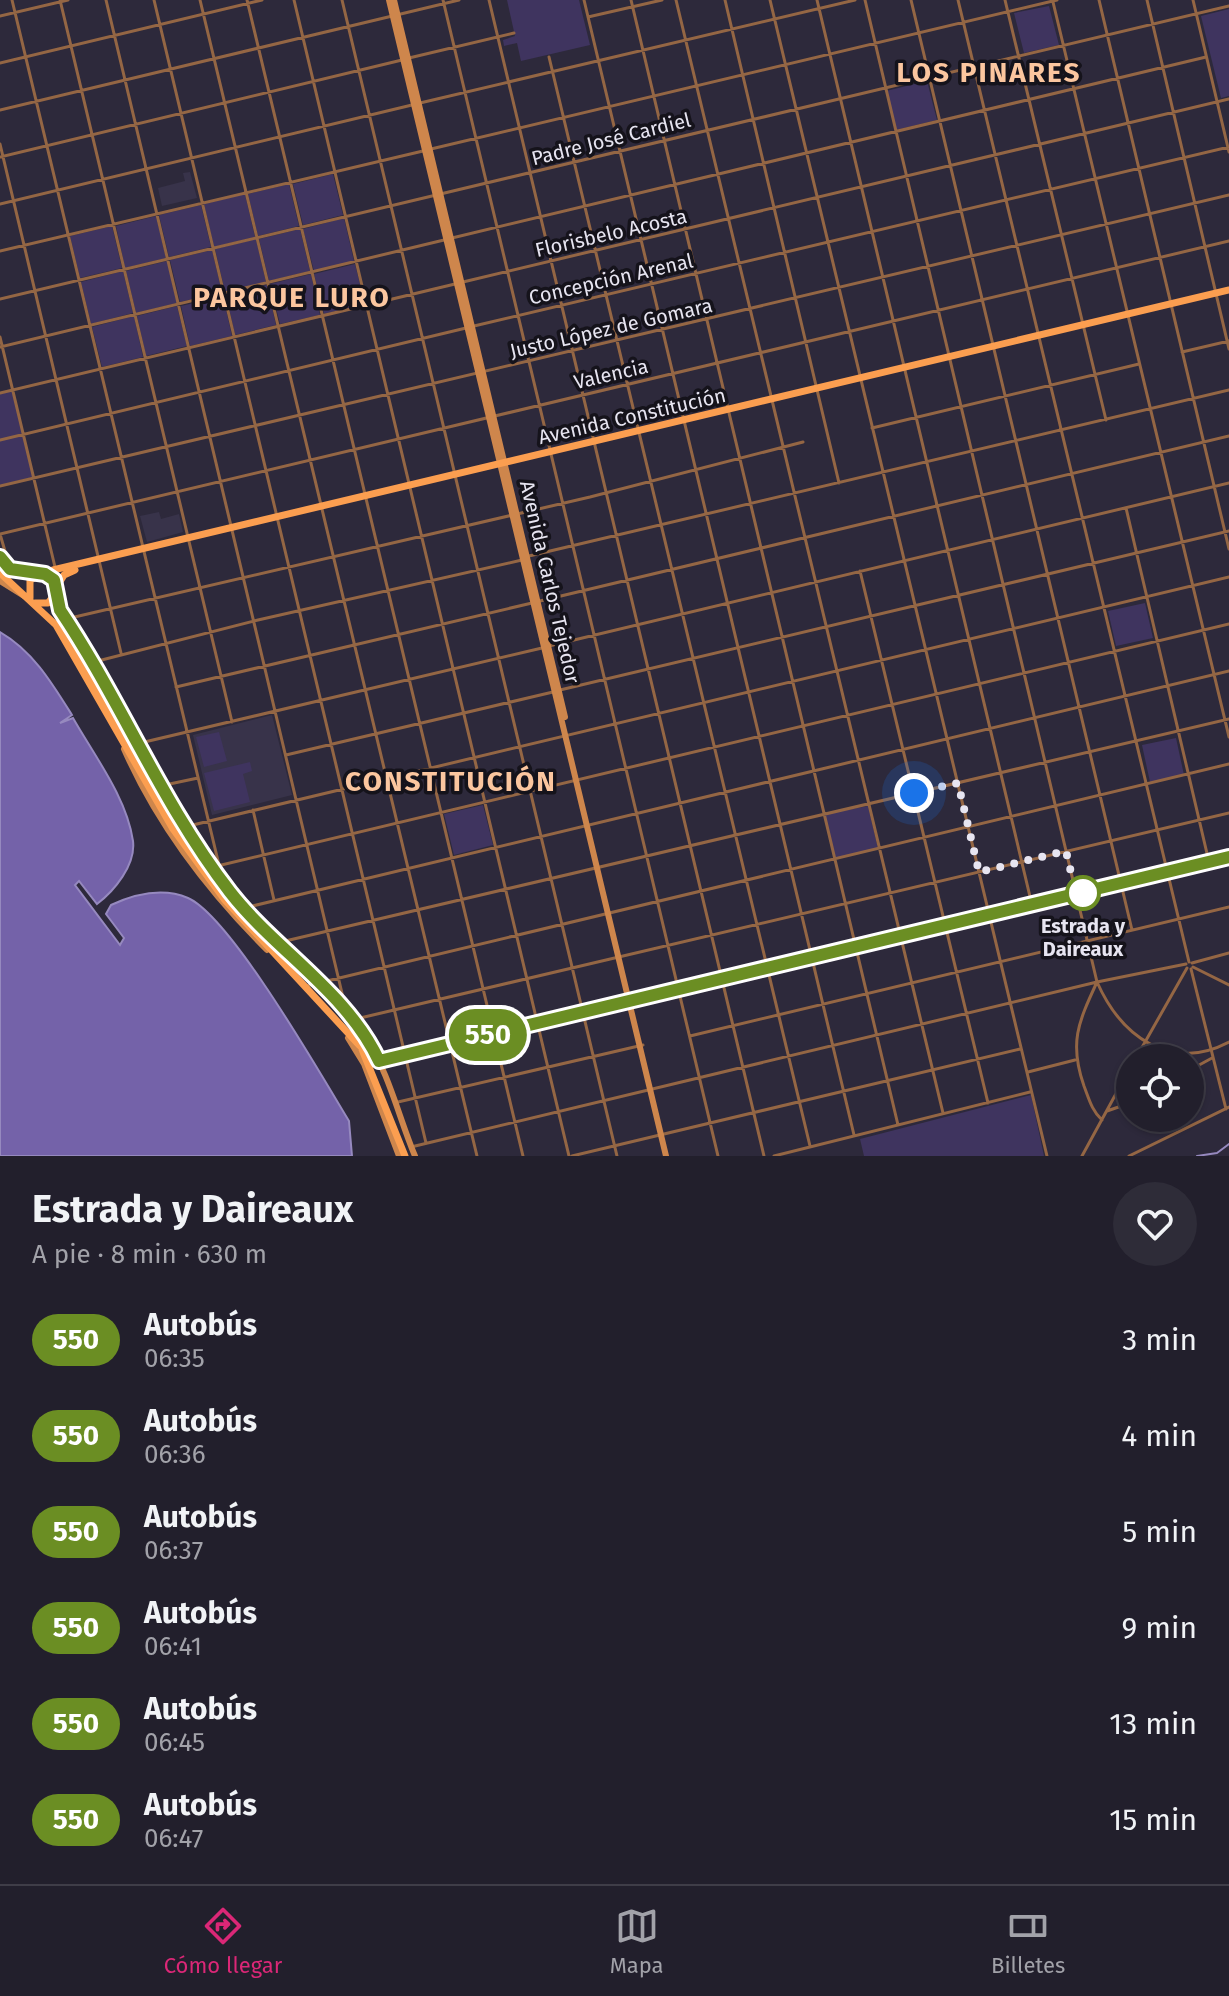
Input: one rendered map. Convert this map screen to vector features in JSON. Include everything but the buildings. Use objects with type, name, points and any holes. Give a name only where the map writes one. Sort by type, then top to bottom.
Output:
[{"type":"main road","name":"Avenida Carlos Tejedor","points":[[392,0],[668,1156]]},
{"type":"main road","name":"Avenida Constitución","points":[[40,574],[1229,292]]},
{"type":"main road","points":[[0,557],[10,569]]},
{"type":"main road","name":"Avenida Constitución","points":[[57,589],[69,571],[101,561]]},
{"type":"main road","points":[[0,564],[52,578],[67,633],[175,829],[231,908],[310,985],[350,1018],[407,1156]]},
{"type":"main road","points":[[0,573],[56,625],[121,742],[152,788]]},
{"type":"main road","points":[[30,599],[28,583],[40,574]]},
{"type":"main road","points":[[0,581],[17,594],[48,603],[57,589]]},
{"type":"main road","points":[[60,610],[136,744],[152,788]]},
{"type":"main road","points":[[175,829],[215,866],[244,908],[281,942],[310,985],[352,1035],[395,1103],[411,1147],[407,1156]]},
{"type":"main road","points":[[371,1063],[1229,858]]},
{"type":"street","points":[[12,0],[157,599],[209,821],[215,866],[1229,624]]},
{"type":"street","points":[[0,16],[68,0]]},
{"type":"street","points":[[106,0],[350,1018],[1229,813]]},
{"type":"street","points":[[154,0],[426,1143]]},
{"type":"street","points":[[200,0],[477,1156]]},
{"type":"street","points":[[0,63],[262,0]]},
{"type":"street","points":[[294,0],[571,1156],[1021,1049]]},
{"type":"street","points":[[342,0],[617,1156]]},
{"type":"street","points":[[0,110],[459,0]]},
{"type":"street","points":[[489,0],[764,1156]]},
{"type":"street","points":[[584,0],[854,1135]]},
{"type":"street","points":[[631,0],[898,1125]]},
{"type":"street","points":[[588,17],[662,0]]},
{"type":"street","points":[[676,0],[943,1113]]},
{"type":"street","points":[[725,0],[839,483]]},
{"type":"street","points":[[770,0],[1047,1156]]},
{"type":"street","points":[[817,0],[1032,905]]},
{"type":"street","points":[[0,204],[855,0]]},
{"type":"street","points":[[865,0],[1097,982],[1117,1020],[1145,1042],[1174,1051],[1211,1051],[1229,1042]]},
{"type":"street","points":[[911,0],[1132,930]]},
{"type":"street","points":[[958,0],[1144,785],[1227,1108],[1129,1156]]},
{"type":"street","points":[[1005,0],[1106,420]]},
{"type":"street","points":[[0,251],[1054,0],[1229,737]]},
{"type":"street","points":[[1099,0],[1229,549]]},
{"type":"street","points":[[1147,0],[1229,349]]},
{"type":"street","points":[[1193,0],[1229,149]]},
{"type":"street","points":[[60,1],[232,722]]},
{"type":"street","points":[[247,2],[523,1156]]},
{"type":"street","points":[[444,2],[718,1156]]},
{"type":"street","name":"Padre José Cardiel","points":[[0,299],[1229,6]]},
{"type":"street","points":[[2,156],[514,33]]},
{"type":"street","points":[[549,57],[810,1146]]},
{"type":"street","points":[[1,346],[1206,57]]},
{"type":"street","name":"Florisbelo Acosta","points":[[0,393],[1229,99]]},
{"type":"street","points":[[0,144],[121,653]]},
{"type":"street","name":"Concepción Arenal","points":[[0,440],[1229,149]]},
{"type":"street","name":"Justo López de Gomara","points":[[0,486],[1229,195]]},
{"type":"street","name":"Valencia","points":[[0,534],[1229,241]]},
{"type":"street","points":[[0,337],[56,570]]},
{"type":"street","points":[[1182,352],[1228,341]]},
{"type":"street","points":[[872,428],[1139,364]]},
{"type":"street","points":[[90,663],[121,653],[1229,390]]},
{"type":"street","points":[[176,687],[1229,436]]},
{"type":"street","points":[[66,619],[607,493],[803,442]]},
{"type":"street","points":[[136,744],[1229,483]]},
{"type":"street","points":[[1126,508],[1209,862]]},
{"type":"street","points":[[286,755],[1227,532]]},
{"type":"street","points":[[0,534],[10,569]]},
{"type":"street","points":[[860,571],[988,1103]]},
{"type":"street","points":[[175,829],[1229,577]]},
{"type":"street","points":[[244,908],[1229,671]]},
{"type":"street","points":[[281,942],[1227,719]]},
{"type":"street","points":[[310,985],[1229,764]]},
{"type":"street","points":[[152,788],[198,778]]},
{"type":"street","points":[[253,810],[274,900]]},
{"type":"street","points":[[690,1036],[1229,907]]},
{"type":"street","points":[[411,1147],[1097,982],[1190,965],[1229,953]]},
{"type":"street","points":[[1190,965],[1229,985]]},
{"type":"street","points":[[1145,1042],[1190,965]]},
{"type":"street","points":[[1097,982],[1080,1021],[1075,1060],[1093,1109],[1102,1120]]},
{"type":"street","points":[[395,1103],[641,1046]]},
{"type":"street","points":[[1204,1062],[1212,1058]]},
{"type":"street","points":[[1027,1072],[1075,1060]]},
{"type":"street","points":[[774,1156],[1032,1092]]},
{"type":"street","points":[[1082,1156],[1116,1094]]},
{"type":"street","points":[[1107,1111],[1116,1108]]},
{"type":"shaded area","points":[[507,0],[579,0],[590,45],[521,61],[517,43],[504,46],[503,40],[515,36]]},
{"type":"shaded area","points":[[1049,6],[1059,45],[1024,53],[1014,13]]},
{"type":"shaded area","points":[[1229,9],[1229,96],[1221,98],[1201,16]]},
{"type":"shaded area","points":[[927,81],[937,120],[896,130],[886,91]]},
{"type":"shaded area","points":[[190,172],[197,198],[162,206],[158,188],[185,181],[183,173]]},
{"type":"shaded area","points":[[333,174],[343,215],[303,225],[293,184]]},
{"type":"shaded area","points":[[289,184],[299,226],[258,236],[248,194]]},
{"type":"shaded area","points":[[245,194],[255,237],[214,247],[204,204]]},
{"type":"shaded area","points":[[201,205],[211,247],[169,257],[159,215]]},
{"type":"shaded area","points":[[156,216],[166,258],[125,268],[116,226]]},
{"type":"shaded area","points":[[344,218],[354,261],[314,271],[303,229]]},
{"type":"shaded area","points":[[112,226],[122,268],[80,278],[70,236]]},
{"type":"shaded area","points":[[300,229],[310,271],[269,281],[259,239]]},
{"type":"shaded area","points":[[256,239],[266,282],[225,292],[215,249]]},
{"type":"shaded area","points":[[212,250],[222,292],[180,302],[170,260]]},
{"type":"shaded area","points":[[167,261],[177,303],[136,313],[126,271]]},
{"type":"shaded area","points":[[355,264],[365,304],[324,314],[314,274]]},
{"type":"shaded area","points":[[123,271],[133,313],[91,324],[81,282]]},
{"type":"shaded area","points":[[311,274],[320,315],[280,324],[270,284]]},
{"type":"shaded area","points":[[267,285],[276,325],[235,335],[226,295]]},
{"type":"shaded area","points":[[223,296],[232,336],[190,346],[181,306]]},
{"type":"shaded area","points":[[177,306],[187,346],[146,356],[137,316]]},
{"type":"shaded area","points":[[134,316],[143,357],[102,367],[92,327]]},
{"type":"shaded area","points":[[12,391],[33,477],[0,485],[0,394]]},
{"type":"shaded area","points":[[159,512],[161,519],[179,514],[183,532],[147,542],[140,516]]},
{"type":"shaded area","points":[[1145,603],[1153,638],[1116,646],[1108,611]]},
{"type":"shaded area","points":[[0,632],[32,658],[57,691],[72,715],[60,723],[73,718],[109,777],[130,825],[133,841],[131,859],[110,892],[97,904],[79,881],[75,885],[120,945],[124,938],[106,914],[111,905],[120,901],[149,893],[168,893],[188,898],[206,911],[227,934],[274,999],[349,1121],[352,1156],[0,1156]]},
{"type":"shaded area","points":[[272,715],[292,795],[212,815],[193,735]]},
{"type":"shaded area","points":[[219,732],[227,761],[204,767],[196,737]]},
{"type":"shaded area","points":[[1176,738],[1184,775],[1150,782],[1142,745]]},
{"type":"shaded area","points":[[250,762],[252,771],[243,774],[250,802],[214,811],[204,773]]},
{"type":"shaded area","points":[[483,805],[493,845],[454,855],[444,814]]},
{"type":"shaded area","points":[[868,806],[878,848],[835,859],[824,814]]},
{"type":"shaded area","points":[[1031,1095],[1044,1156],[864,1156],[860,1139]]},
{"type":"waterway","points":[[1197,1156],[1217,1153],[1229,1144]]},
{"type":"bus line","name":"550","points":[[0,557],[10,569],[28,574],[45,574],[54,580],[60,610],[186,832],[237,901],[281,942],[352,1020],[379,1061],[1229,857]]},
{"type":"place","name":"Estrada y Daireaux","points":[[1083,893]]},
{"type":"district","name":"LOS PINARES","points":[[989,72]]},
{"type":"district","name":"PARQUE LURO","points":[[292,297]]},
{"type":"district","name":"CONSTITUCIÓN","points":[[451,781]]},
{"type":"route","points":[[914,793],[958,783],[979,872],[1066,851],[1076,894],[1083,893]]}]
